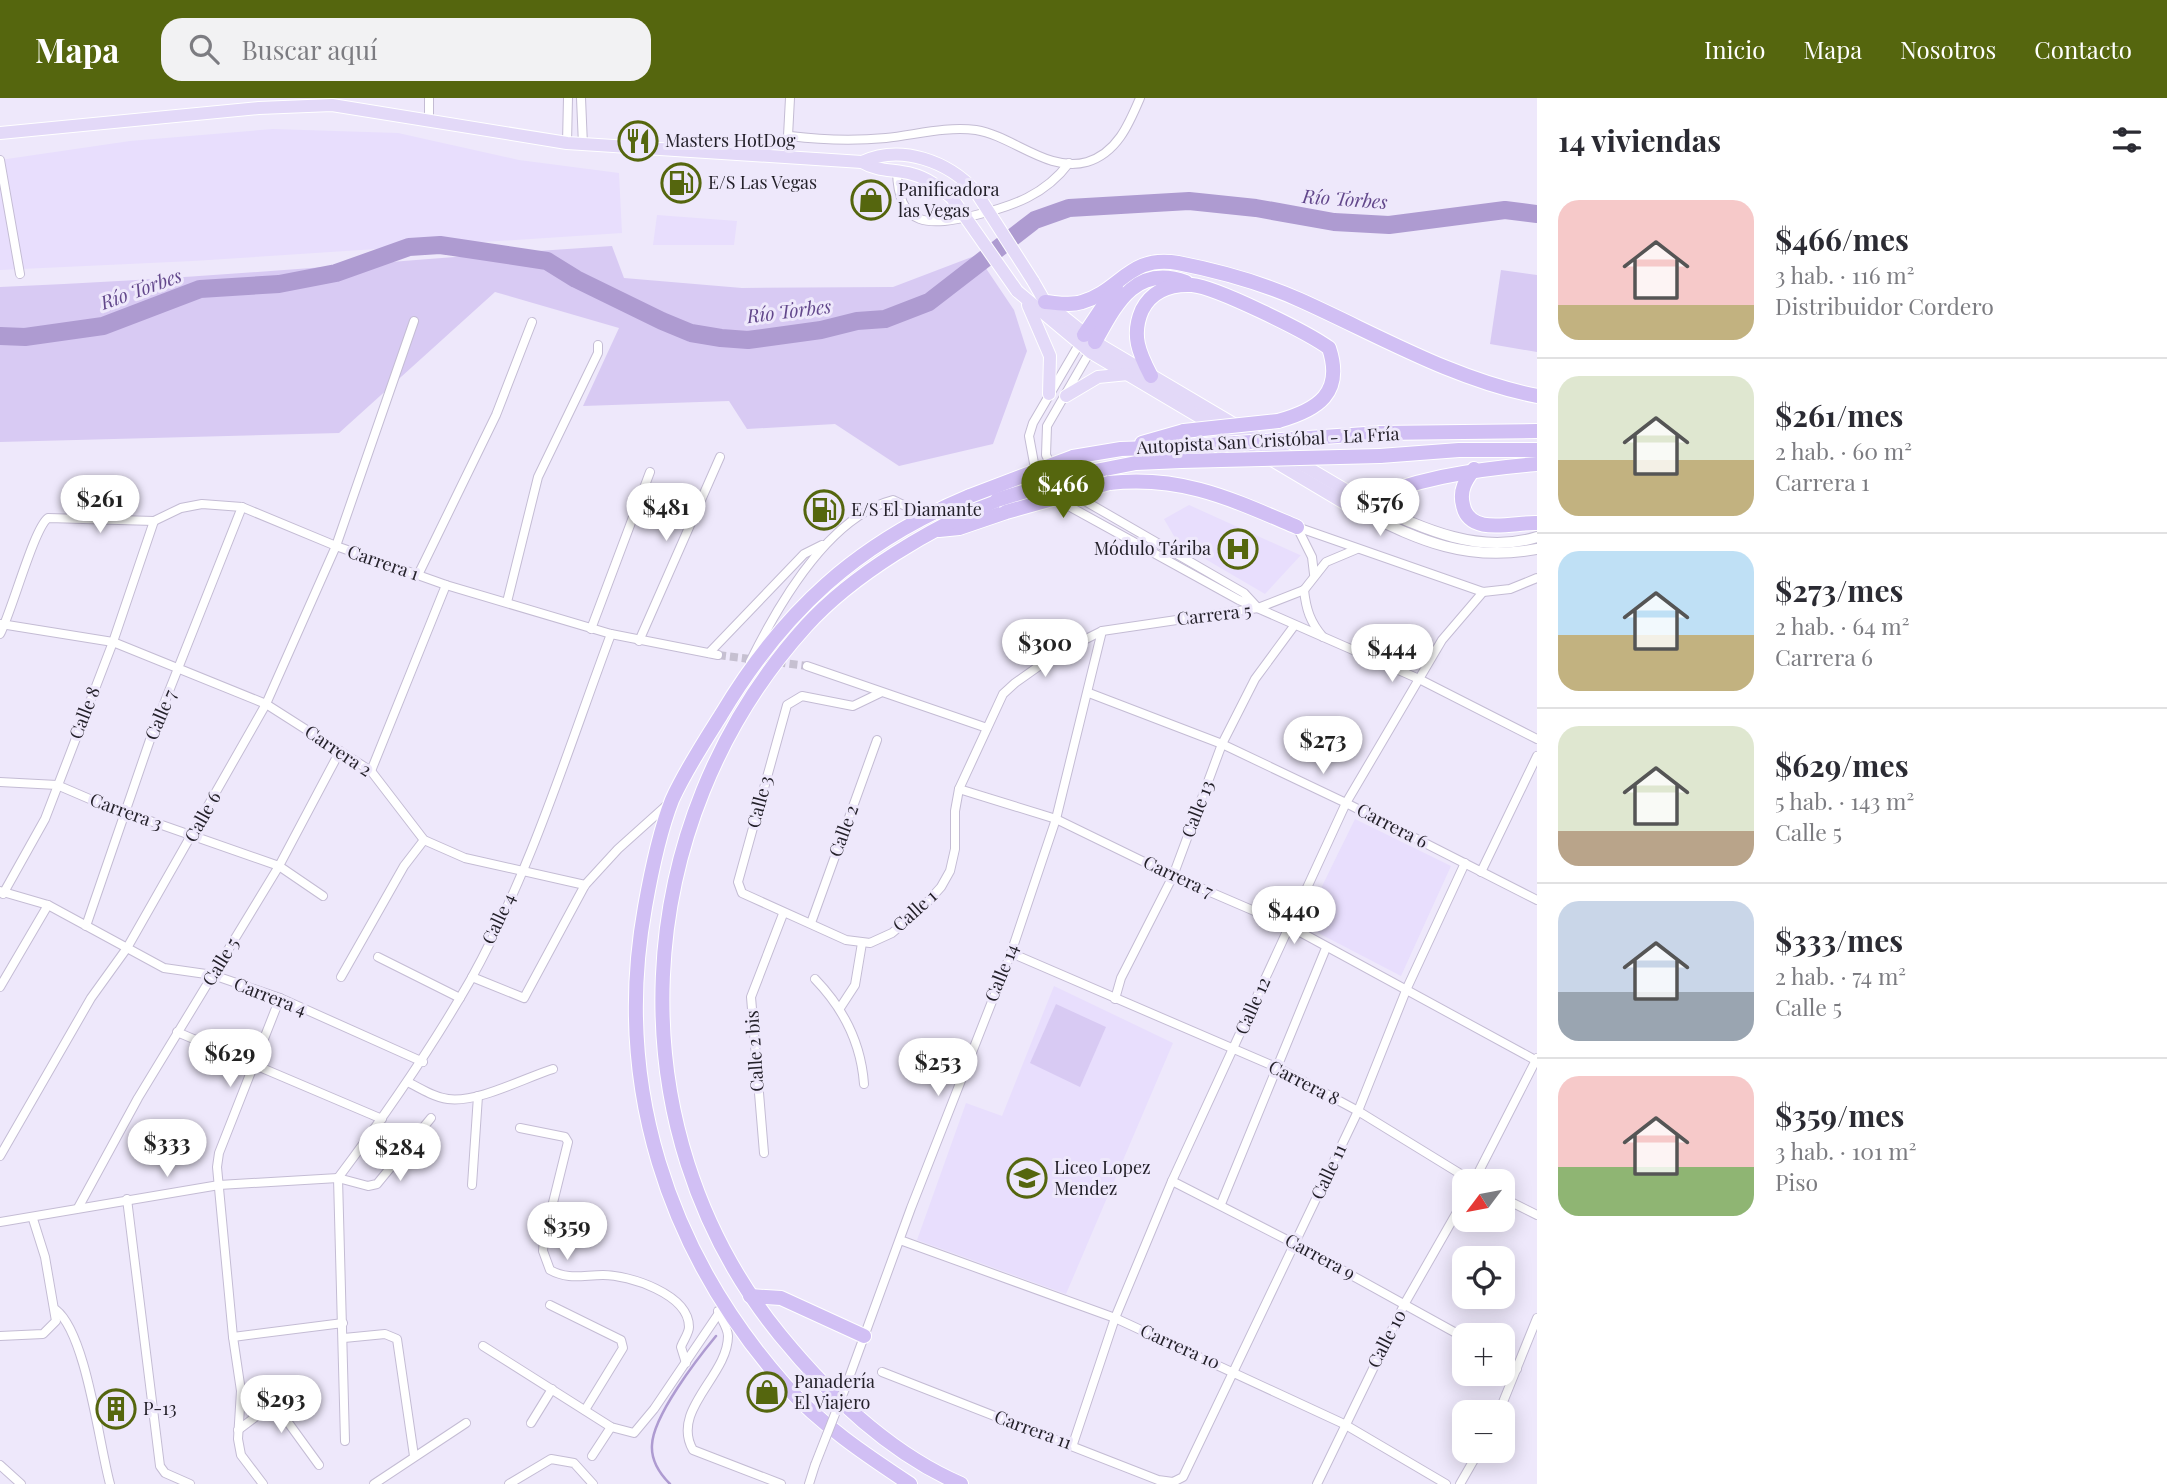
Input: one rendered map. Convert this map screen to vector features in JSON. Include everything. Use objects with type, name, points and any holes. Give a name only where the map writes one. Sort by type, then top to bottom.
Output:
[{"type":"highway","points":[[1045,302],[1082,302],[1137,266],[1154,261],[1175,263],[1236,277],[1298,299],[1438,365],[1480,381],[1537,396]]},
{"type":"highway","points":[[1087,343],[1132,288],[1149,278],[1163,276],[1195,285],[1298,327],[1329,348],[1334,380],[1325,398],[1306,413],[1278,421],[1184,431],[1121,449]]},
{"type":"highway","points":[[1087,343],[1122,277]]},
{"type":"highway","points":[[1150,376],[1135,327],[1144,307],[1150,297],[1160,290],[1195,285]]},
{"type":"highway","name":"Autopista San Cristóbal - La Fría","points":[[961,1484],[924,1465],[882,1437],[828,1390],[799,1359],[750,1296],[710,1221],[671,1110],[662,1042],[662,969],[675,885],[698,797],[709,772],[770,671],[826,607],[886,561],[934,530],[1080,474],[1180,454],[1380,433],[1537,431]]},
{"type":"highway","name":"Autopista San Cristóbal - La Fría","points":[[910,1484],[851,1443],[801,1401],[765,1360],[718,1294],[688,1238],[660,1171],[650,1138],[637,1051],[634,984],[653,867],[672,801],[737,687],[795,614],[836,573],[924,515],[1073,457],[1121,449],[1180,454],[1380,456],[1459,450],[1537,450]]},
{"type":"highway","points":[[1357,504],[1474,469],[1537,464]]},
{"type":"highway","points":[[1474,469],[1462,488],[1463,506],[1471,520],[1486,525],[1537,523]]},
{"type":"highway","points":[[1001,506],[1109,483],[1136,480],[1184,484],[1297,527]]},
{"type":"highway","points":[[750,1296],[781,1298],[864,1336]]},
{"type":"main road","points":[[0,133],[259,103],[332,102],[583,145],[787,155],[862,162],[876,170],[897,171],[926,179],[952,198],[1021,294],[1050,356],[1049,394]]},
{"type":"main road","points":[[862,162],[880,154],[924,159],[962,177],[976,192],[1045,302],[1087,343],[1150,376],[1357,504]]},
{"type":"main road","points":[[1021,294],[1128,374],[1357,504]]},
{"type":"main road","points":[[1066,396],[1098,377],[1128,374]]},
{"type":"street","points":[[429,98],[429,119]]},
{"type":"street","points":[[567,143],[568,98]]},
{"type":"street","points":[[581,98],[583,145]]},
{"type":"street","points":[[787,155],[790,98]]},
{"type":"street","points":[[790,136],[844,141],[932,131],[977,130],[1044,159],[1069,163],[1085,162],[1102,155],[1116,143],[1130,122],[1140,98]]},
{"type":"street","points":[[0,160],[20,274]]},
{"type":"street","points":[[897,171],[899,198],[904,207],[923,221],[937,223],[1009,207],[1048,187],[1069,163]]},
{"type":"street","name":"Calle 6","points":[[0,1156],[86,1007],[127,948],[267,704],[336,546],[414,321]]},
{"type":"street","points":[[418,575],[496,415],[532,322]]},
{"type":"street","points":[[1087,343],[1049,394],[1029,436],[1034,469],[1048,493],[1258,608]]},
{"type":"street","points":[[1087,343],[1066,396],[1047,426],[1046,455],[1056,476],[1071,493],[1244,593],[1258,608]]},
{"type":"street","points":[[507,603],[538,477],[598,353],[598,345]]},
{"type":"street","points":[[639,641],[720,457]]},
{"type":"street","points":[[591,629],[650,472]]},
{"type":"street","points":[[709,653],[804,554],[879,504],[893,500],[924,515]]},
{"type":"street","name":"Carrera 1","points":[[2,624],[29,561],[34,536],[41,523],[48,518],[153,521],[181,509],[202,504],[242,507],[336,546],[446,585],[591,629],[639,641],[718,655]]},
{"type":"street","points":[[1357,504],[1465,541],[1504,543],[1537,537]]},
{"type":"street","points":[[1357,504],[1422,541],[1458,551],[1503,554],[1537,549]]},
{"type":"street","name":"Calle 7","points":[[86,926],[124,812],[242,507]]},
{"type":"street","name":"Calle 8","points":[[2,893],[45,819],[113,642],[153,521]]},
{"type":"street","points":[[1297,527],[1483,592],[1510,589],[1537,578]]},
{"type":"street","points":[[1297,527],[1312,557],[1314,574]]},
{"type":"street","points":[[737,687],[763,635],[824,543]]},
{"type":"street","points":[[1325,639],[1313,625],[1305,608],[1304,590],[1314,574],[1333,558],[1357,550]]},
{"type":"street","points":[[371,771],[446,585]]},
{"type":"street","points":[[1258,608],[1304,590]]},
{"type":"street","name":"Calle 12","points":[[1073,1444],[1115,1318],[1172,1181],[1346,803],[1442,640],[1483,592]]},
{"type":"street","name":"Carrera 5","points":[[987,728],[1003,694],[1015,683],[1056,654],[1102,631],[1258,608],[1419,679],[1537,738]]},
{"type":"street","points":[[0,635],[2,624]]},
{"type":"street","name":"Carrera 2","points":[[2,624],[113,642],[267,704],[371,771],[424,840],[465,858],[585,885]]},
{"type":"street","name":"Calle 13","points":[[1115,999],[1121,978],[1172,876],[1222,744],[1255,679],[1294,626]]},
{"type":"street","name":"Calle 14","points":[[809,1484],[1011,953],[1056,819],[1089,693],[1102,631]]},
{"type":"street","name":"Calle 4","points":[[338,1178],[422,1062],[472,977],[522,872],[611,634]]},
{"type":"street","points":[[807,666],[834,673],[880,693],[987,728]]},
{"type":"street","name":"Calle 3","points":[[811,923],[783,914],[742,893],[737,883],[784,712],[787,705],[802,696],[853,706],[880,693]]},
{"type":"street","name":"Carrera 6","points":[[1089,693],[1222,744],[1346,803],[1537,900]]},
{"type":"street","name":"Calle 1","points":[[862,943],[892,933],[941,887],[950,871],[955,849],[955,811],[959,789],[987,728]]},
{"type":"street","name":"Calle 2","points":[[811,923],[877,740]]},
{"type":"street","name":"Calle 5","points":[[78,1208],[177,1032],[279,866],[340,751]]},
{"type":"street","points":[[1481,872],[1537,756]]},
{"type":"street","name":"Carrera 3","points":[[0,782],[57,785],[124,812],[279,866],[323,896]]},
{"type":"street","name":"Carrera 7","points":[[959,789],[1056,819],[1172,876],[1289,926],[1537,1059]]},
{"type":"street","points":[[472,977],[524,998],[585,885],[618,849],[672,801]]},
{"type":"street","points":[[341,977],[404,866],[424,840]]},
{"type":"street","name":"Calle 11","points":[[1183,1477],[1358,1111],[1407,988],[1465,863]]},
{"type":"street","name":"Carrera 4","points":[[2,893],[48,905],[164,968],[213,975],[280,998],[422,1062]]},
{"type":"street","points":[[0,987],[48,905]]},
{"type":"street","name":"Calle 2 bis","points":[[764,1153],[751,997],[783,914]]},
{"type":"street","points":[[811,923],[839,937],[862,943],[855,985],[840,1008]]},
{"type":"street","points":[[1221,1204],[1326,948]]},
{"type":"street","name":"Carrera 8","points":[[1011,953],[1278,1069],[1358,1111],[1453,1169]]},
{"type":"street","points":[[378,957],[460,998]]},
{"type":"street","points":[[815,979],[840,1008],[862,1061],[864,1084]]},
{"type":"street","points":[[263,1484],[241,1455],[241,1391],[233,1338],[219,1185],[219,1153],[256,1066],[280,998]]},
{"type":"street","points":[[177,1032],[382,1119]]},
{"type":"street","points":[[1479,1169],[1537,1059]]},
{"type":"street","points":[[408,1082],[451,1100],[478,1096],[553,1069]]},
{"type":"street","points":[[472,1185],[478,1096]]},
{"type":"street","points":[[0,1222],[33,1219],[127,1199],[219,1185],[338,1178],[368,1186],[377,1184],[431,1118]]},
{"type":"street","points":[[520,1128],[565,1137],[568,1142],[542,1251],[550,1270],[562,1277],[604,1275],[646,1283],[672,1299],[686,1316],[689,1329],[681,1347],[686,1363]]},
{"type":"street","points":[[338,1178],[345,1441]]},
{"type":"street","name":"Carrera 9","points":[[1172,1181],[1221,1204],[1452,1330]]},
{"type":"street","points":[[127,1199],[160,1466],[165,1473],[190,1484]]},
{"type":"street","points":[[1516,1204],[1537,1215]]},
{"type":"street","points":[[0,1336],[43,1334],[56,1321],[56,1310],[33,1219]]},
{"type":"street","name":"Calle 10","points":[[1317,1484],[1405,1303],[1452,1221]]},
{"type":"street","name":"Carrera 10","points":[[900,1241],[1115,1318],[1344,1424],[1446,1484]]},
{"type":"street","points":[[718,1294],[719,1313],[729,1334],[686,1428],[686,1438],[693,1450],[781,1484]]},
{"type":"street","points":[[550,1305],[621,1340],[623,1348],[584,1410]]},
{"type":"street","points":[[56,1310],[65,1317],[82,1359],[110,1484]]},
{"type":"street","points":[[483,1346],[611,1427],[628,1433],[639,1430],[719,1313]]},
{"type":"street","points":[[1504,1400],[1537,1318]]},
{"type":"street","points":[[233,1338],[343,1324]]},
{"type":"street","points":[[344,1338],[385,1334],[397,1339],[414,1456]]},
{"type":"street","name":"Carrera 11","points":[[882,1372],[1073,1444],[1158,1480],[1173,1482],[1183,1477]]},
{"type":"street","points":[[531,1423],[552,1389]]},
{"type":"street","points":[[239,1430],[274,1403],[318,1465]]},
{"type":"street","points":[[374,1484],[466,1423]]},
{"type":"street","points":[[592,1456],[611,1427]]},
{"type":"street","points":[[509,1484],[551,1459],[574,1463],[593,1484]]},
{"type":"street","points":[[1460,1484],[1472,1463]]},
{"type":"street","points":[[0,1465],[22,1484]]},
{"type":"shaded area","points":[[273,129],[398,133],[519,160],[619,173],[622,233],[193,261],[0,270],[0,160],[130,141]]},
{"type":"shaded area","points":[[657,215],[737,221],[734,245],[653,245]]},
{"type":"shaded area","points":[[612,246],[624,278],[742,288],[893,287],[977,255],[1014,310],[1027,351],[993,444],[899,466],[835,424],[747,429],[729,401],[583,406],[619,328],[495,292],[339,433],[0,442],[0,287],[229,274]]},
{"type":"shaded area","points":[[1501,270],[1537,275],[1537,352],[1490,344]]},
{"type":"shaded area","name":"Módulo Táriba","points":[[1189,505],[1301,555],[1265,594],[1178,543],[1164,519]]},
{"type":"shaded area","points":[[1355,819],[1451,866],[1401,976],[1303,925]]},
{"type":"shaded area","name":"Liceo Lopez Mendez","points":[[1054,986],[1173,1043],[1066,1294],[917,1240],[966,1103],[1002,1116]]},
{"type":"shaded area","points":[[1056,1004],[1106,1027],[1080,1087],[1030,1063]]},
{"type":"waterway","name":"Río Torbes","points":[[0,336],[25,337],[103,326],[200,289],[279,284],[336,273],[409,247],[440,245],[547,261],[576,279],[691,333],[748,340],[821,330],[857,321],[885,319],[929,302],[1035,220],[1069,208],[1189,201],[1256,208],[1334,222],[1389,225],[1505,210],[1537,214]]},
{"type":"waterway","points":[[670,1484],[653,1456],[654,1433],[677,1388],[716,1336]]},
{"type":"tunnel","points":[[718,655],[807,666]]},
{"type":"place","name":"Masters HotDog","points":[[638,141]]},
{"type":"place","name":"E/S Las Vegas","points":[[681,183]]},
{"type":"place","name":"Panificadora las Vegas","points":[[871,200]]},
{"type":"place","name":"E/S El Diamante","points":[[824,510]]},
{"type":"place","name":"Módulo Táriba","points":[[1238,549]]},
{"type":"place","name":"Liceo Lopez Mendez","points":[[1027,1178]]},
{"type":"place","name":"Panadería El Viajero","points":[[767,1392]]},
{"type":"place","name":"P-13","points":[[116,1409]]}]
